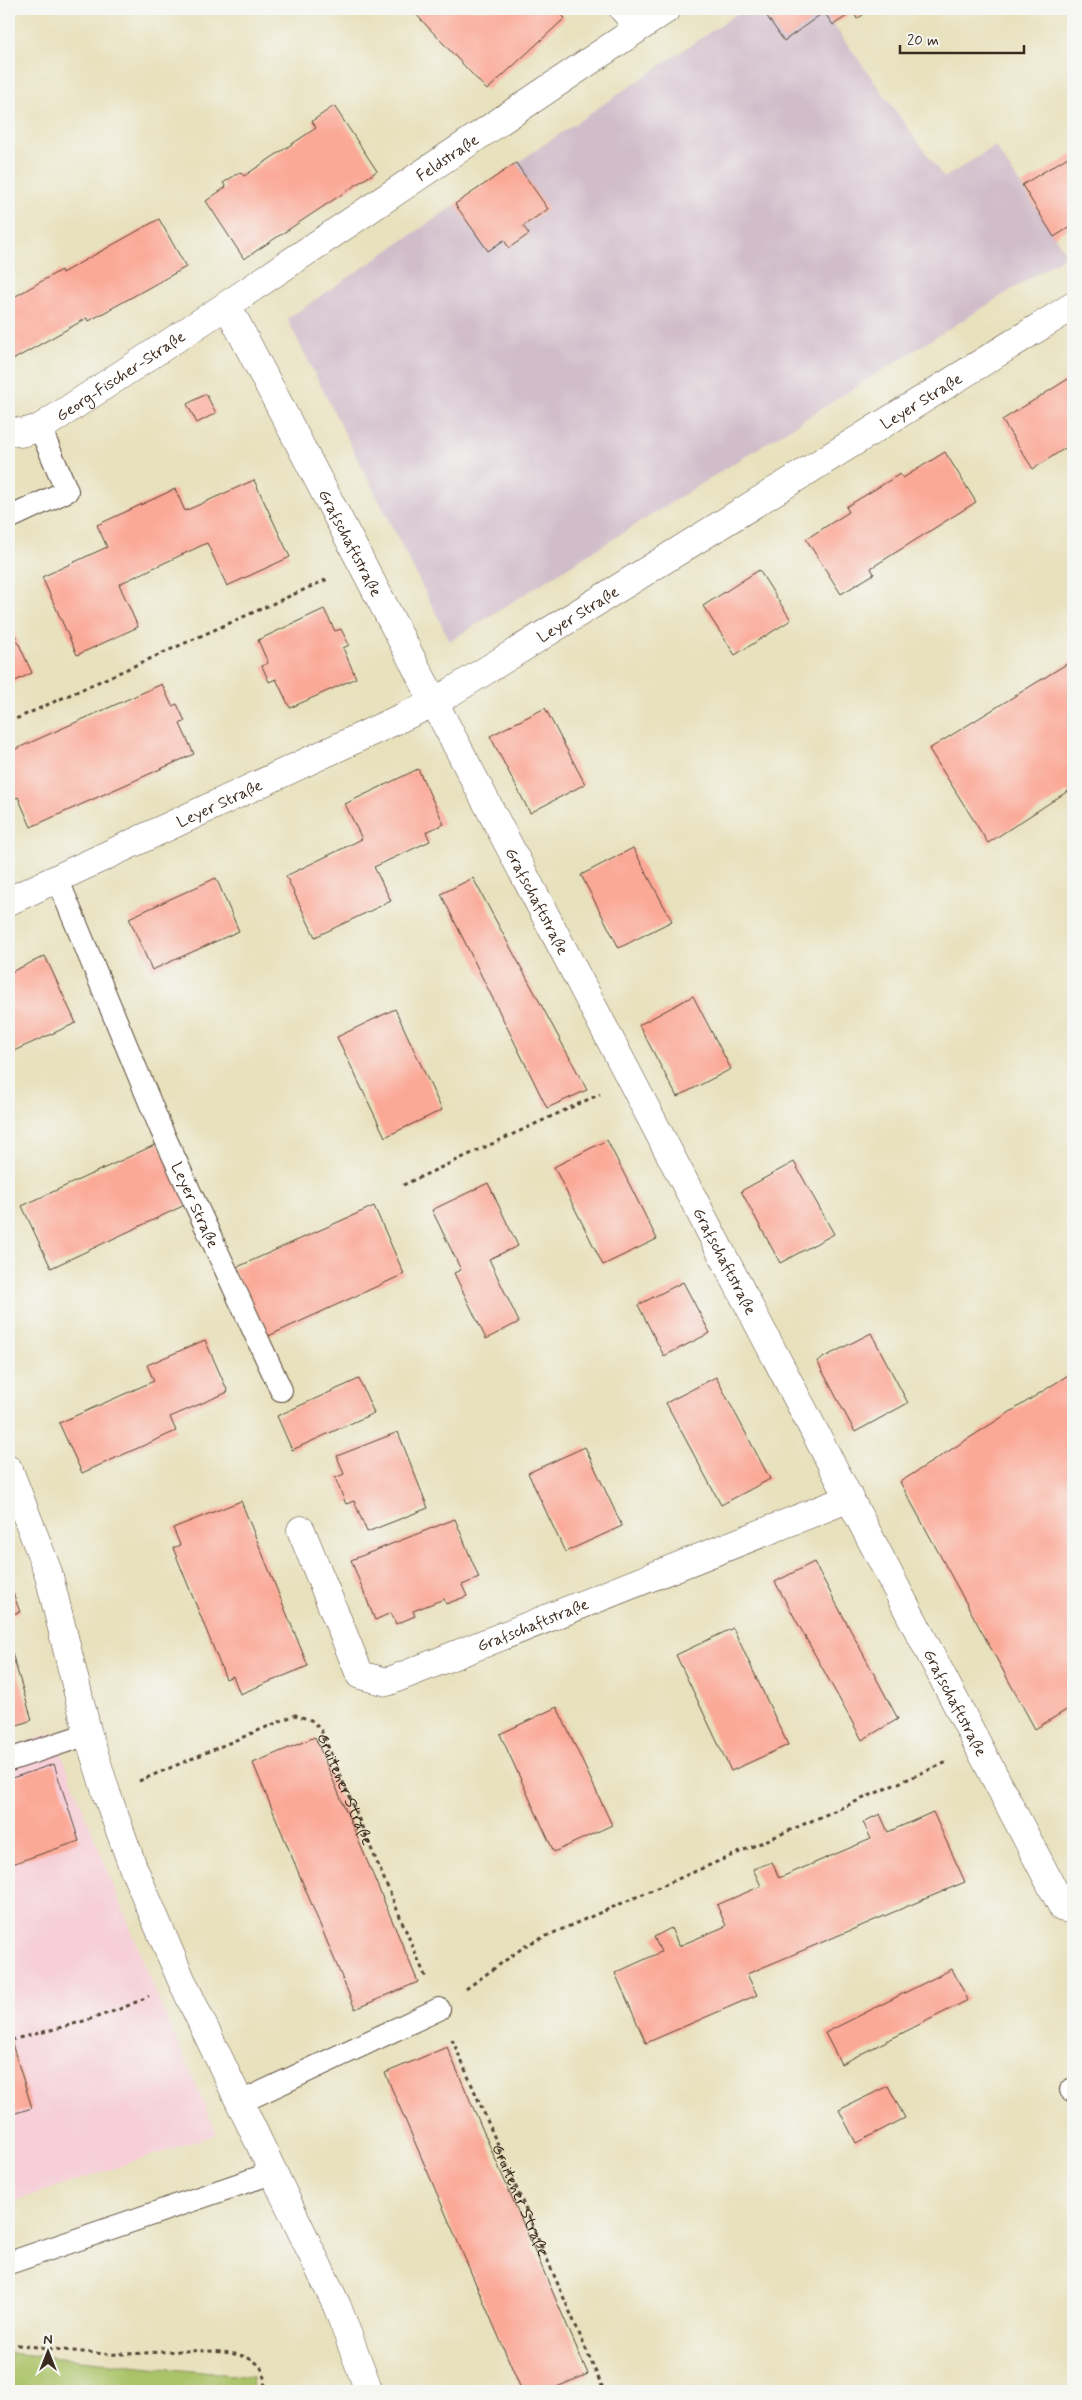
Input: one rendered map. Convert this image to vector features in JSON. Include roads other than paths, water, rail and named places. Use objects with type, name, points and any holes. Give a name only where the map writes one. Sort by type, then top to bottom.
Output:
[{"type":"street","name":"Feldstraße","points":[[227,305],[631,18],[667,9]]},
{"type":"street","name":"Georg-Fischer-Straße","points":[[9,430],[21,433],[40,428],[227,305]]},
{"type":"street","name":"Grafschaftstraße","points":[[227,305],[1063,1908]]},
{"type":"street","name":"Leyer Straße","points":[[9,900],[435,702],[1073,306]]},
{"type":"street","points":[[9,1470],[48,1572],[88,1734],[106,1795],[133,1867],[181,1979],[337,2306],[369,2391]]},
{"type":"street","name":"Grafschaftstraße","points":[[301,1530],[360,1675],[387,1682],[850,1498]]},
{"type":"lane","points":[[9,518],[67,491],[40,428]]},
{"type":"lane","name":"Leyer Straße","points":[[58,878],[161,1129],[281,1390]]},
{"type":"lane","points":[[9,1760],[88,1734]]},
{"type":"lane","points":[[239,2103],[439,2009]]},
{"type":"lane","points":[[9,2263],[272,2173]]}]
